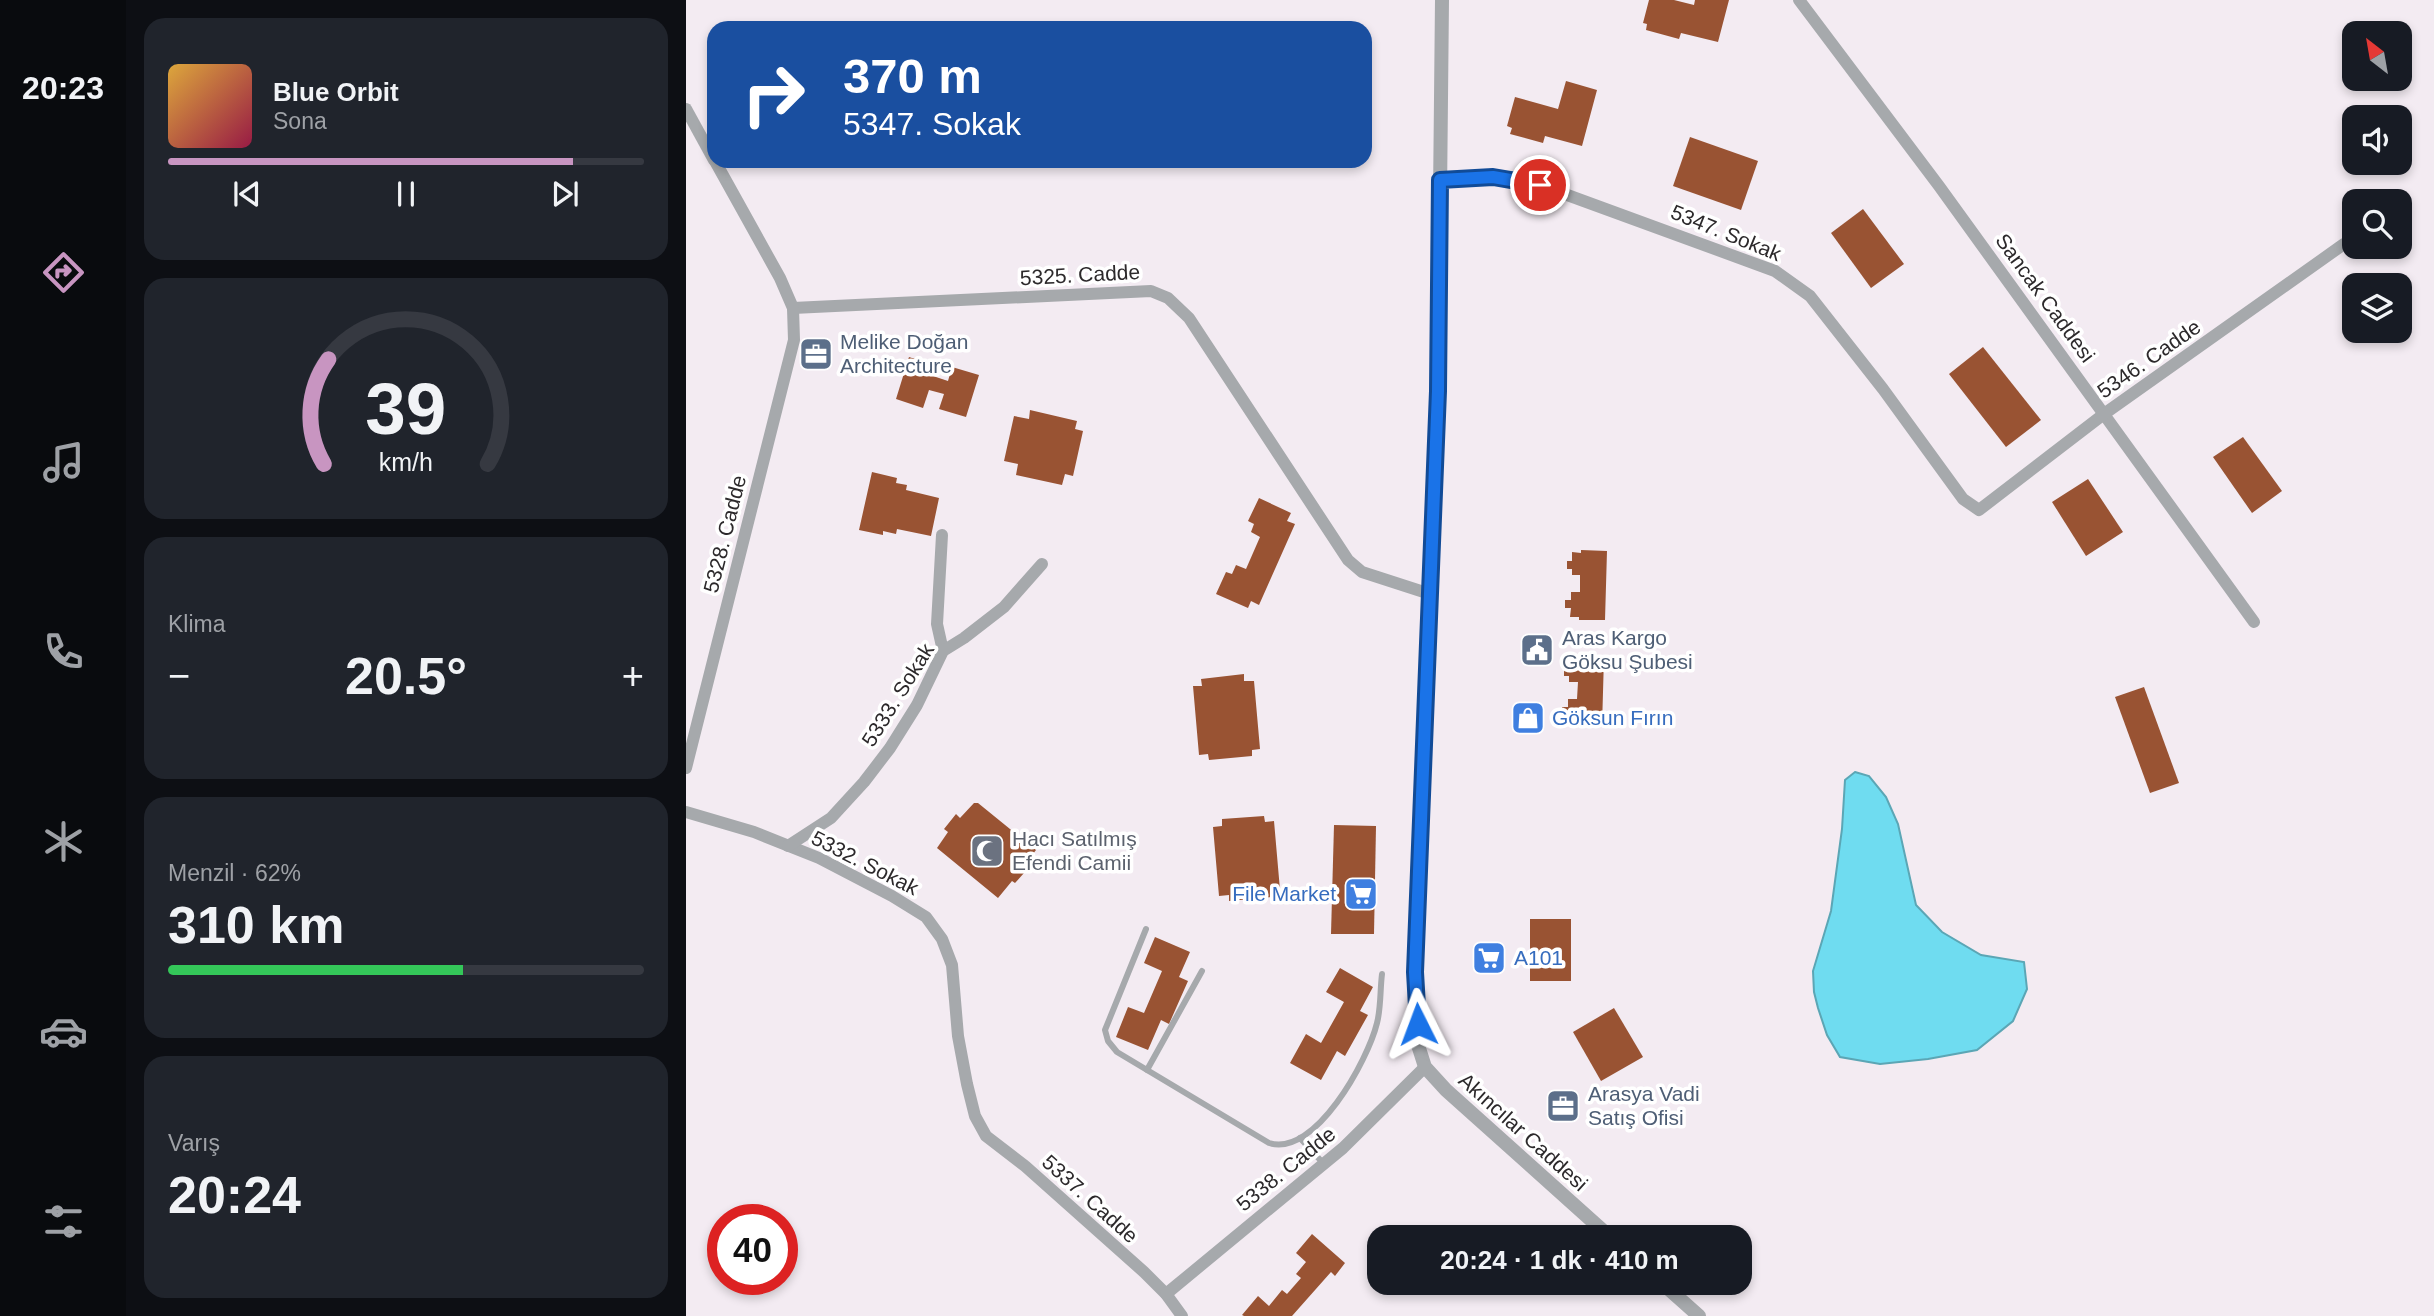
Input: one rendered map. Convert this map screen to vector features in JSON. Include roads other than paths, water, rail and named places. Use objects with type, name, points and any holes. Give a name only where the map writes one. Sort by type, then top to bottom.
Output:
[{"type":"street","points":[[1424,1067],[1418,1045],[1415,972],[1438,391],[1442,0]]},
{"type":"street","name":"Sancak Caddesi","points":[[1799,0],[1939,186],[2254,622]]},
{"type":"street","points":[[686,109],[707,147]]},
{"type":"street","points":[[718,168],[780,278],[793,308]]},
{"type":"street","name":"5347. Sokak","points":[[1440,180],[1493,177],[1540,185],[1776,271],[1810,296],[1883,389],[1963,499],[1979,510]]},
{"type":"street","name":"5346. Cadde","points":[[1979,510],[2104,414],[2342,245]]},
{"type":"street","name":"5325. Cadde","points":[[793,308],[1151,291],[1168,298],[1189,318],[1348,560],[1362,572],[1430,594]]},
{"type":"street","name":"5328. Cadde","points":[[686,768],[794,340],[793,308]]},
{"type":"street","points":[[942,535],[937,624],[943,651]]},
{"type":"street","name":"5333. Sokak","points":[[788,846],[831,818],[864,782],[890,748],[917,705],[943,651],[1004,607],[1042,565]]},
{"type":"street","name":"5332. Sokak","points":[[686,811],[754,832],[819,858],[926,917],[942,939],[952,965],[958,1036],[967,1084],[975,1116],[986,1136]]},
{"type":"street","name":"5338. Cadde","points":[[1166,1294],[1343,1149],[1424,1067]]},
{"type":"street","name":"Akıncılar Caddesi","points":[[1424,1067],[1487,1129],[1596,1225]]},
{"type":"street","name":"5337. Cadde","points":[[986,1136],[1025,1166],[1166,1294]]},
{"type":"street","points":[[1166,1294],[1182,1316]]},
{"type":"street","points":[[1675,1295],[1699,1316]]},
{"type":"lane","points":[[1146,929],[1105,1030],[1108,1041],[1117,1052],[1278,1146],[1290,1144],[1309,1133],[1343,1095],[1353,1079],[1377,1024],[1382,974]]},
{"type":"lane","points":[[1147,1070],[1202,971]]},
{"type":"lane","points":[[1300,1138],[1324,1163]]},
{"type":"water","points":[[1855,772],[1869,776],[1886,797],[1898,824],[1916,905],[1942,932],[1981,955],[2024,962],[2027,989],[2013,1021],[1977,1050],[1880,1064],[1840,1057],[1827,1035],[1814,992],[1813,971],[1831,911],[1842,829],[1845,780]]},
{"type":"place","name":"Melike Doğan Architecture","points":[[816,354]]},
{"type":"place","name":"Aras Kargo Göksu Şubesi","points":[[1537,650]]},
{"type":"place","name":"Göksun Fırın","points":[[1528,718]]},
{"type":"place","name":"Hacı Satılmış Efendi Camii","points":[[987,851]]},
{"type":"place","name":"File Market","points":[[1361,894]]},
{"type":"place","name":"A101","points":[[1489,958]]},
{"type":"place","name":"Arasya Vadi Satış Ofisi","points":[[1563,1106]]}]
